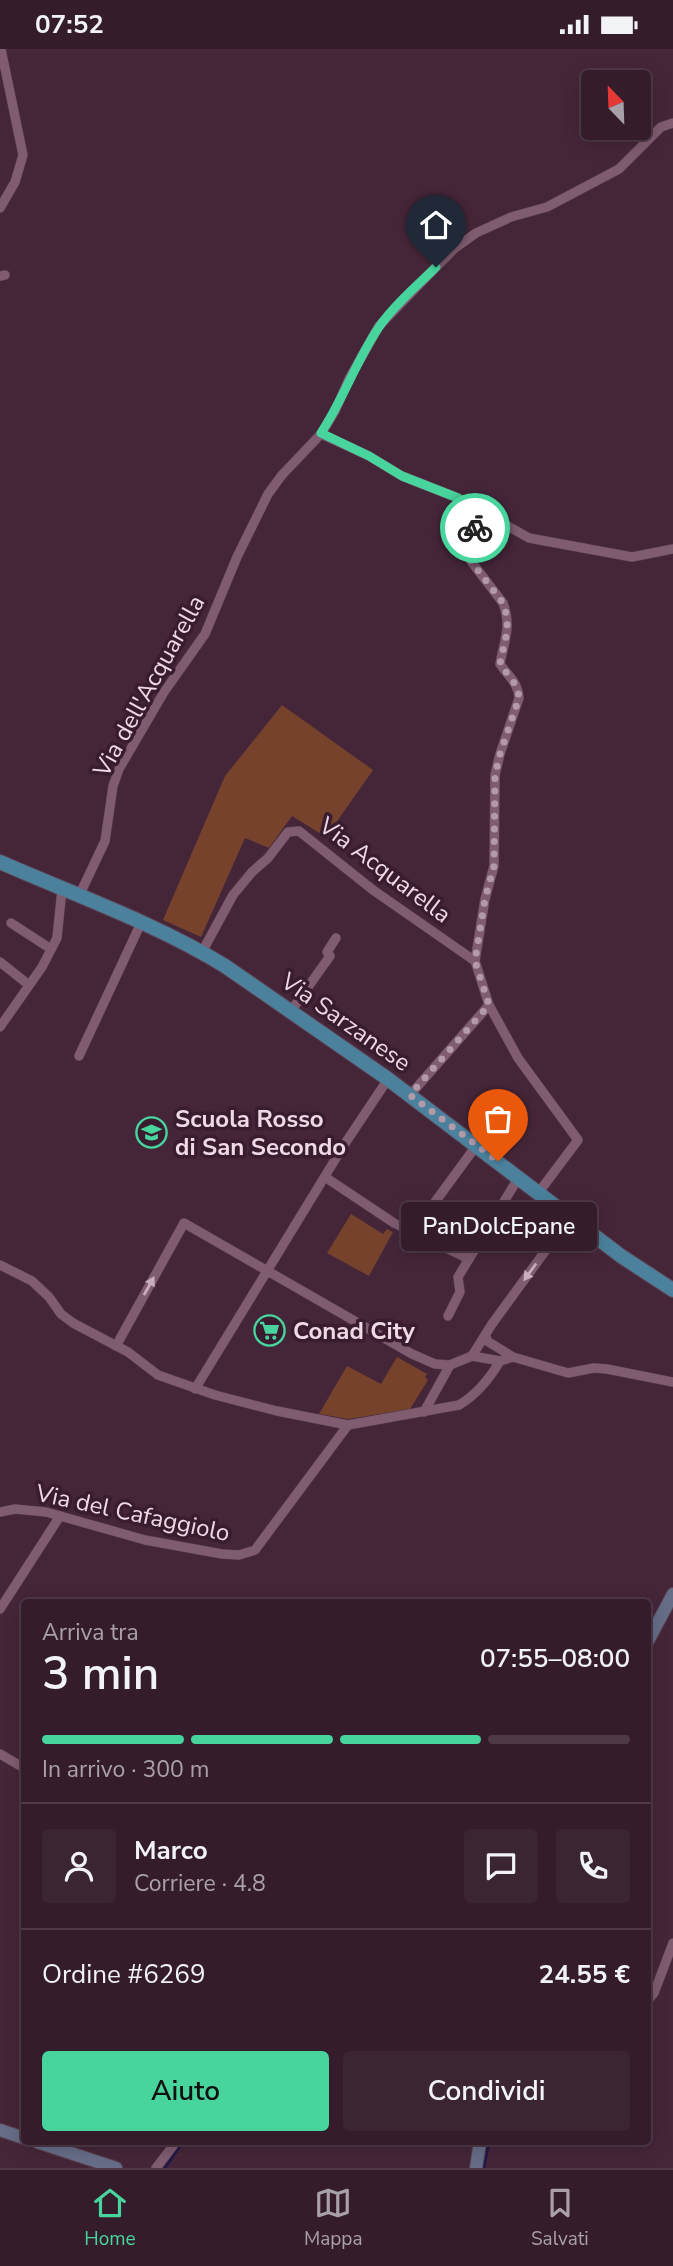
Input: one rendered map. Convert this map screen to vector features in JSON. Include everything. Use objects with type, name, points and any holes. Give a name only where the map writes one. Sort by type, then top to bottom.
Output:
[{"type":"main road","name":"Via Sarzanese","points":[[0,862],[202,951],[388,1079],[621,1256],[673,1290]]},
{"type":"street","points":[[0,208],[15,182],[23,155],[1,49]]},
{"type":"street","name":"Via dell'Acquarella","points":[[79,896],[105,841],[113,786],[120,769],[164,692],[205,634],[237,557],[268,494],[321,433],[379,326],[455,248],[484,229],[547,207],[619,169],[661,127],[673,123]]},
{"type":"street","points":[[321,433],[369,456],[402,476],[458,498],[529,538],[632,557],[673,549]]},
{"type":"street","name":"Via Acquarella","points":[[486,516],[466,541],[464,552],[503,603],[507,613],[508,638],[500,664],[514,680],[519,690],[519,698],[495,775],[494,866],[485,899],[475,961],[489,1005],[518,1058],[578,1140],[539,1192]]},
{"type":"street","name":"Via Acquarella","points":[[202,951],[233,895],[288,832],[294,829],[305,834],[373,890],[475,961]]},
{"type":"street","points":[[0,1027],[51,949],[59,929],[62,889]]},
{"type":"street","points":[[79,1056],[142,923]]},
{"type":"street","points":[[12,927],[51,949]]},
{"type":"street","points":[[291,1011],[330,956],[327,952],[336,938]]},
{"type":"street","points":[[0,962],[29,985]]},
{"type":"street","points":[[410,1095],[489,1005]]},
{"type":"street","points":[[195,1389],[388,1079]]},
{"type":"street","points":[[435,1202],[476,1146]]},
{"type":"street","points":[[325,1177],[394,1223],[469,1259]]},
{"type":"street","points":[[448,1316],[460,1292],[458,1277],[520,1177]]},
{"type":"street","points":[[472,1356],[570,1217]]},
{"type":"street","points":[[116,1346],[184,1223],[412,1354],[435,1364],[450,1365],[472,1356],[500,1361],[513,1357]]},
{"type":"street","points":[[0,1265],[33,1281],[65,1317],[116,1346],[159,1375],[195,1389],[277,1411],[348,1426],[459,1405],[468,1400],[500,1361]]},
{"type":"street","points":[[486,1336],[487,1341],[513,1357],[568,1373],[594,1368],[607,1369],[673,1382]]},
{"type":"street","points":[[424,1412],[450,1365]]},
{"type":"street","name":"Via del Cafaggiolo","points":[[0,1512],[22,1509],[60,1516],[145,1540],[239,1555],[255,1550],[348,1426]]},
{"type":"street","points":[[0,1609],[60,1516]]},
{"type":"street","points":[[651,1635],[673,1594]]},
{"type":"street","points":[[0,1754],[21,1766]]},
{"type":"street","points":[[651,1996],[673,1943]]},
{"type":"street","points":[[0,2130],[21,2137]]},
{"type":"street","points":[[44,2145],[87,2164],[116,2168]]},
{"type":"street","points":[[156,2168],[174,2145]]},
{"type":"street","points":[[476,2168],[480,2145]]},
{"type":"shaded area","points":[[282,705],[373,770],[326,837],[292,816],[269,848],[245,838],[201,937],[163,920],[225,776]]},
{"type":"shaded area","points":[[351,1214],[383,1234],[387,1229],[393,1232],[369,1276],[327,1253]]},
{"type":"shaded area","points":[[397,1357],[427,1374],[425,1377],[428,1380],[410,1409],[349,1419],[319,1414],[347,1366],[381,1384]]},
{"type":"waterway","points":[[165,2168],[181,2145]]},
{"type":"waterway","points":[[484,2168],[488,2145]]},
{"type":"way so far","points":[[475,528],[466,541],[464,552],[487,580],[507,613],[508,638],[500,664],[519,690],[519,698],[495,775],[494,866],[485,899],[475,961],[489,1005],[410,1095],[498,1161]]},
{"type":"place","name":"Scuola Rosso di San Secondo","points":[[152,1133]]},
{"type":"place","name":"PanDolcEpane","points":[[498,1161]]},
{"type":"place","name":"Conad City","points":[[270,1331]]},
{"type":"route","points":[[436,267],[379,326],[321,433],[369,456],[402,476],[458,498],[486,516],[475,528]]}]
